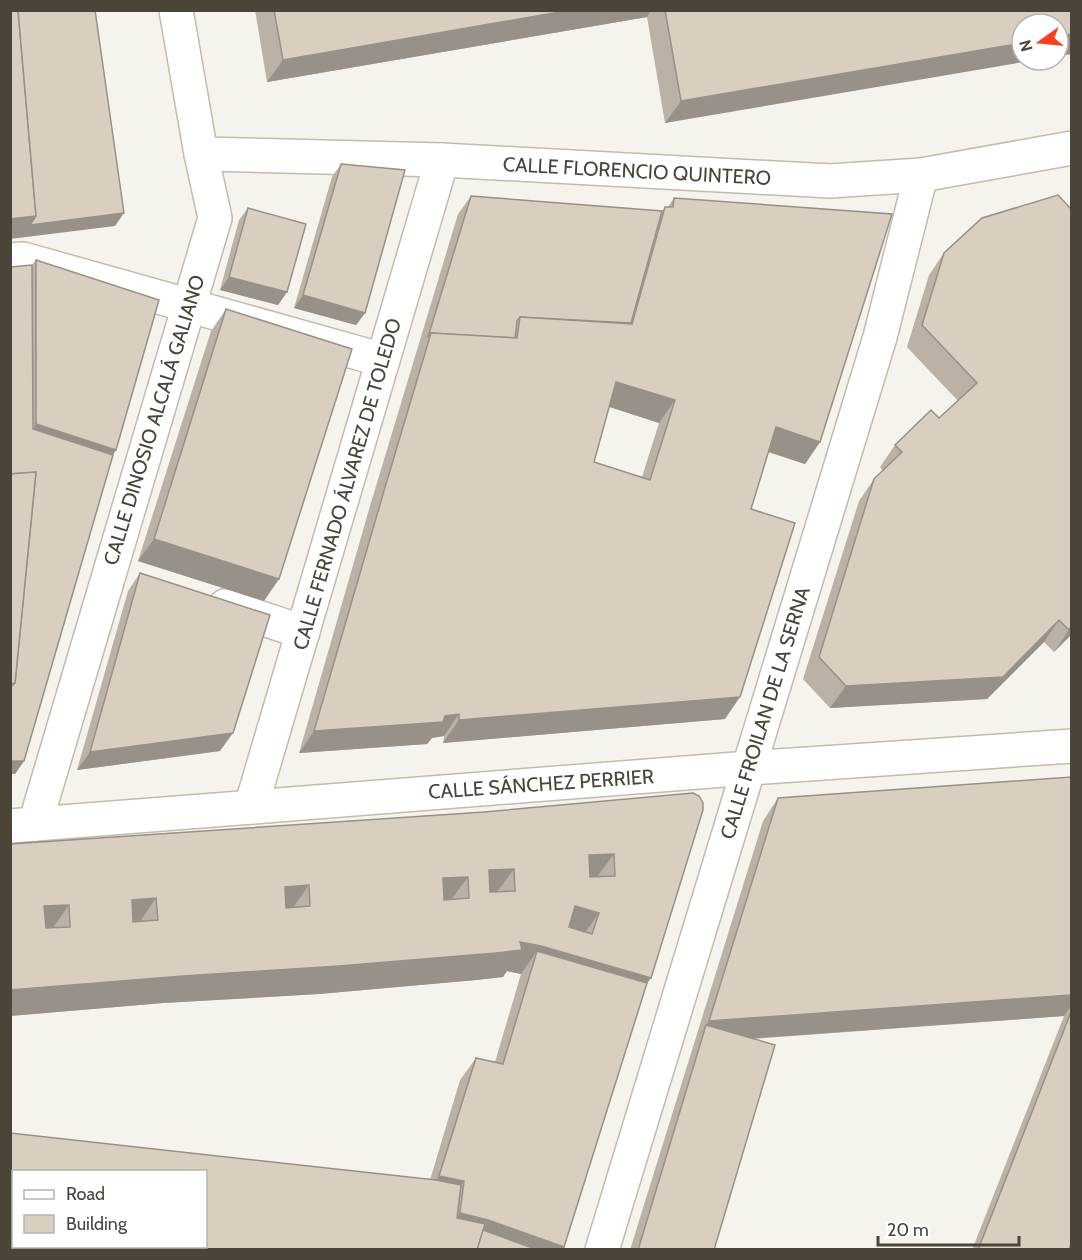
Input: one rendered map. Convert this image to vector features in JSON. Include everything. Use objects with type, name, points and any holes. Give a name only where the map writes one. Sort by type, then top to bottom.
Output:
[{"type":"street","name":"CALLE DINOSIO ALCALÁ GALIANO","points":[[23,825],[122,572],[189,305],[215,218],[201,154],[176,10]]},
{"type":"street","name":"CALLE FLORENCIO QUINTERO","points":[[201,154],[442,160],[830,181],[921,175],[1071,148]]},
{"type":"street","name":"CALLE FERNADO ÁLVAREZ DE TOLEDO","points":[[251,807],[442,160]]},
{"type":"street","name":"CALLE FROILAN DE LA SERNA","points":[[602,1250],[880,337],[921,175]]},
{"type":"street","points":[[10,260],[23,259],[383,360]]},
{"type":"street","points":[[201,598],[303,632]]},
{"type":"street","name":"CALLE SÁNCHEZ PERRIER","points":[[23,825],[749,768],[1071,746]]},
{"type":"building","points":[[10,10],[18,10],[36,216],[10,219]]},
{"type":"building","points":[[18,10],[95,10],[124,213],[30,225],[36,216]]},
{"type":"building","points":[[274,10],[571,10],[283,60]]},
{"type":"building","points":[[665,10],[1071,10],[1071,34],[1070,12],[1010,12],[1010,45],[681,101]]},
{"type":"building","points":[[341,164],[405,170],[365,313],[303,295]]},
{"type":"building","points":[[1058,195],[1071,209],[1071,627],[1069,630],[1059,620],[1003,677],[846,686],[819,657],[874,479],[902,452],[895,445],[931,410],[939,418],[977,383],[922,325],[944,253],[982,218]]},
{"type":"building","points":[[471,196],[662,211],[631,323],[520,317],[517,321],[515,338],[431,333],[428,337]]},
{"type":"building","points":[[674,198],[892,214],[820,442],[776,427],[751,509],[795,523],[740,697],[459,720],[459,714],[445,716],[443,722],[314,731],[431,333],[517,338],[520,317],[632,324],[665,207],[673,207]],"holes":[[[616,382],[675,400],[650,480],[594,462]]]},
{"type":"building","points":[[248,208],[306,224],[287,292],[229,277]]},
{"type":"building","points":[[36,260],[159,300],[116,450],[36,424]]},
{"type":"building","points":[[32,265],[33,429],[113,455],[24,761],[10,761],[10,688],[15,683],[36,472],[10,474],[10,267]]},
{"type":"building","points":[[226,309],[352,349],[279,579],[154,539]]},
{"type":"building","points":[[36,472],[15,683],[10,684],[10,474]]},
{"type":"building","points":[[140,573],[270,615],[233,733],[90,752]]},
{"type":"building","points":[[1071,777],[1071,995],[709,1021],[778,798]]},
{"type":"building","points":[[693,793],[699,796],[703,803],[703,810],[651,978],[520,942],[522,950],[496,953],[10,990],[10,844],[484,812]],"holes":[[[614,854],[615,876],[590,877],[589,855]],[[514,869],[515,891],[490,892],[489,870]],[[468,877],[469,898],[444,900],[443,878]],[[309,885],[310,906],[286,908],[285,887]],[[156,898],[158,920],[133,922],[132,900]],[[69,905],[70,927],[46,928],[44,906]],[[575,906],[599,913],[592,934],[569,927]]]},
{"type":"building","points":[[537,951],[647,983],[564,1247],[488,1220],[460,1213],[464,1181],[439,1176],[476,1058],[503,1064]]},
{"type":"building","points":[[1071,1012],[1071,1244],[1069,1250],[978,1250]]},
{"type":"building","points":[[706,1025],[775,1045],[714,1250],[638,1250]]},
{"type":"building","points":[[10,1133],[436,1180],[461,1185],[457,1218],[485,1224],[477,1250],[10,1250]]},
{"type":"building","points":[[483,1230],[538,1250],[477,1250]]}]
